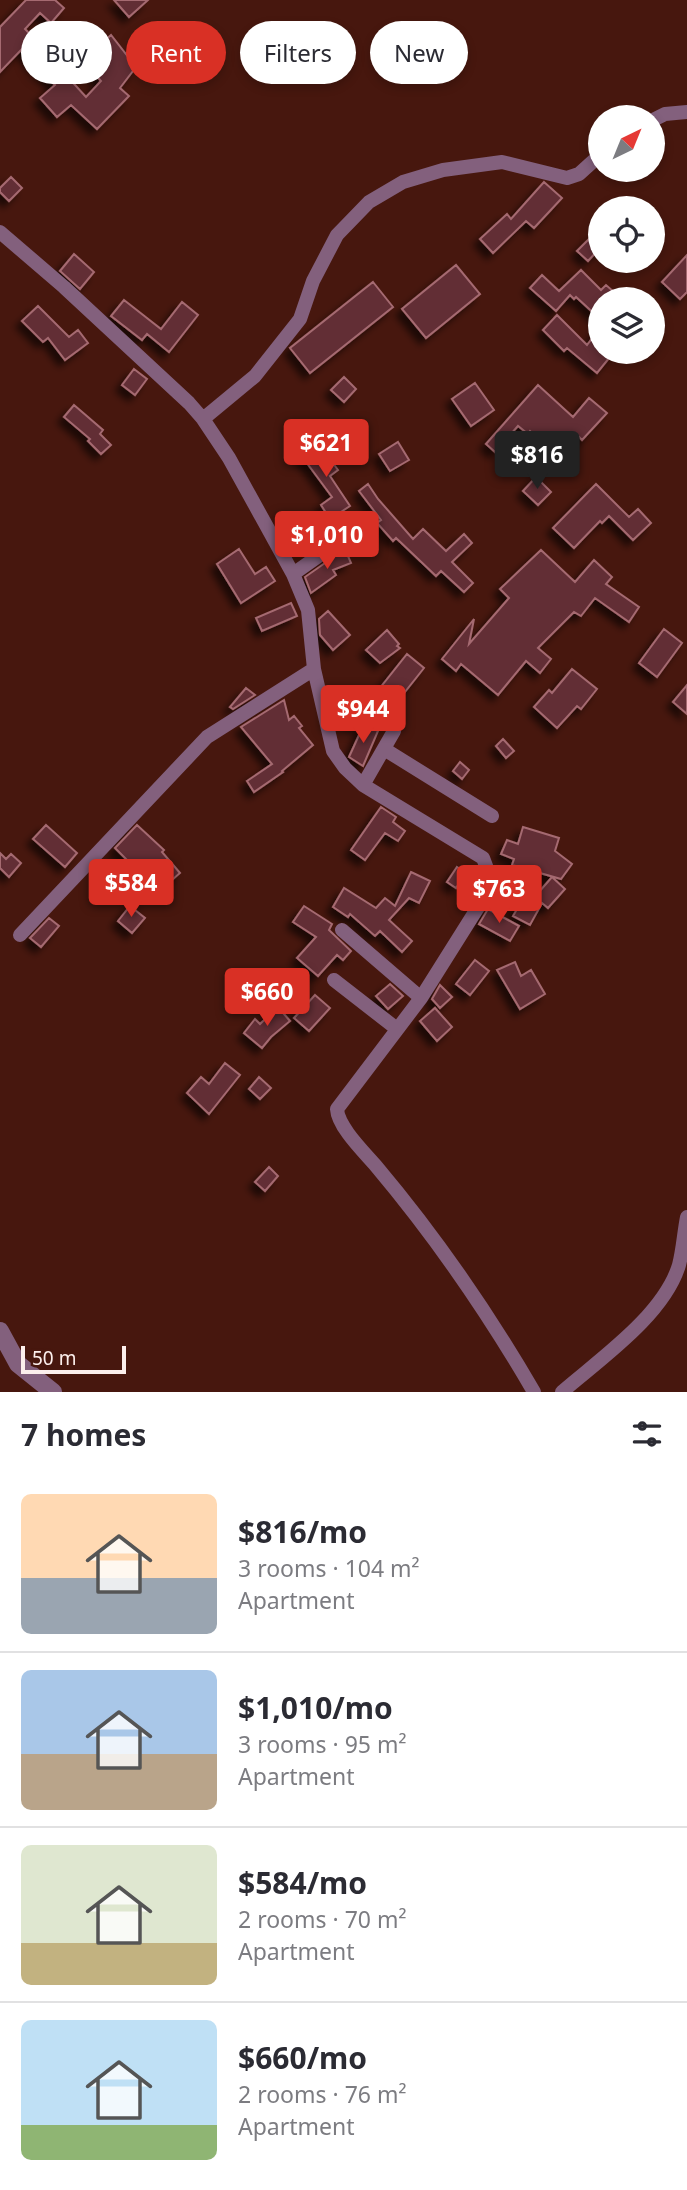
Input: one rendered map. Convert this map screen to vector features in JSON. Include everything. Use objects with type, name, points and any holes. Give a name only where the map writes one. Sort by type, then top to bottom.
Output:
[{"type":"street","points":[[665,114],[687,112]]},
{"type":"street","points":[[203,419],[255,376],[300,319],[313,281],[337,235],[369,202],[403,182],[443,170],[502,162],[568,178],[579,174],[588,166]]},
{"type":"street","points":[[0,232],[64,286],[189,403],[229,458],[293,574],[308,610],[314,669],[333,751],[345,768],[363,785],[483,858],[489,874],[487,893],[421,998],[340,1102],[337,1116],[403,1198],[442,1252],[503,1339],[534,1392]]},
{"type":"street","points":[[293,574],[354,531]]},
{"type":"street","points":[[20,935],[207,737],[314,669]]},
{"type":"street","points":[[363,785],[394,731]]},
{"type":"street","points":[[384,749],[492,816]]},
{"type":"street","points":[[342,930],[421,998]]},
{"type":"street","points":[[334,980],[397,1029]]},
{"type":"street","points":[[562,1392],[646,1318],[668,1290],[679,1265],[687,1217]]},
{"type":"street","points":[[0,1331],[18,1364],[53,1392]]},
{"type":"building","points":[[26,0],[55,0],[64,8],[53,21],[40,13],[32,21],[21,21],[21,50],[0,72],[0,27]]},
{"type":"building","points":[[114,0],[148,0],[129,17]]},
{"type":"building","points":[[112,36],[126,54],[126,80],[120,88],[129,96],[97,129],[71,105],[57,117],[40,98],[55,85],[74,84],[86,97],[98,84],[112,84]]},
{"type":"building","points":[[11,177],[22,188],[9,201],[0,192],[0,188]]},
{"type":"building","points":[[544,182],[562,198],[534,228],[526,221],[493,253],[480,239],[507,214],[511,219]]},
{"type":"building","points":[[588,240],[588,261],[577,251]]},
{"type":"building","points":[[74,254],[94,272],[80,289],[60,271]]},
{"type":"building","points":[[687,255],[687,292],[680,299],[662,282]]},
{"type":"building","points":[[456,265],[480,294],[426,338],[402,309]]},
{"type":"building","points":[[581,270],[598,287],[588,287],[588,308],[570,295],[556,311],[530,288],[542,275],[559,291]]},
{"type":"building","points":[[373,282],[393,307],[310,373],[290,348]]},
{"type":"building","points":[[124,300],[161,329],[182,302],[198,315],[169,352],[147,334],[142,340],[111,316]]},
{"type":"building","points":[[38,306],[69,337],[78,330],[88,343],[65,360],[48,338],[43,342],[22,321]]},
{"type":"building","points":[[557,315],[588,344],[588,364],[604,364],[597,373],[567,348],[564,351],[543,330]]},
{"type":"building","points":[[134,369],[147,379],[135,395],[122,385]]},
{"type":"building","points":[[344,377],[356,389],[344,402],[331,390]]},
{"type":"building","points":[[475,383],[494,410],[471,426],[452,399]]},
{"type":"building","points":[[538,385],[573,417],[589,398],[607,413],[582,440],[576,434],[554,455],[530,431],[528,434],[518,426],[495,452],[486,444]]},
{"type":"building","points":[[74,405],[103,430],[100,434],[111,445],[101,454],[88,441],[90,439],[64,417]]},
{"type":"building","points":[[398,442],[409,460],[390,471],[379,454]]},
{"type":"building","points":[[318,443],[338,470],[330,476],[350,506],[330,519],[321,505],[332,497],[301,455]]},
{"type":"building","points":[[536,477],[551,492],[538,505],[523,491]]},
{"type":"building","points":[[368,484],[413,539],[423,529],[446,551],[464,534],[472,543],[452,562],[473,583],[464,592],[441,571],[436,576],[396,538],[393,541],[377,523],[381,520],[359,491]]},
{"type":"building","points":[[596,484],[629,517],[638,509],[651,523],[633,540],[609,516],[602,523],[600,521],[574,548],[553,528]]},
{"type":"building","points":[[239,549],[255,574],[266,567],[275,581],[241,603],[217,564]]},
{"type":"building","points":[[345,549],[351,563],[333,570],[336,575],[311,593],[305,577]]},
{"type":"building","points":[[541,550],[575,582],[594,560],[612,577],[606,584],[639,607],[629,622],[595,598],[581,616],[574,612],[538,648],[551,659],[540,673],[526,661],[498,695],[461,664],[456,671],[442,659],[474,619],[469,644],[509,598],[500,589]]},
{"type":"building","points":[[291,603],[297,616],[262,631],[256,618]]},
{"type":"building","points":[[328,611],[350,635],[333,650],[320,635],[319,619]]},
{"type":"building","points":[[664,629],[682,643],[657,677],[639,663]]},
{"type":"building","points":[[387,630],[400,648],[380,663],[366,650]]},
{"type":"building","points":[[407,654],[424,668],[389,712],[372,698]]},
{"type":"building","points":[[572,669],[597,689],[581,709],[577,706],[557,728],[534,707],[549,690],[552,693]]},
{"type":"building","points":[[687,685],[687,714],[673,702]]},
{"type":"building","points":[[246,688],[255,695],[233,709],[230,707]]},
{"type":"building","points":[[284,700],[289,720],[294,716],[302,726],[299,728],[313,745],[283,772],[254,792],[247,781],[272,764],[241,727]]},
{"type":"building","points":[[348,704],[364,713],[357,724],[341,714]]},
{"type":"building","points":[[364,724],[378,731],[363,766],[349,757]]},
{"type":"building","points":[[503,739],[514,751],[506,758],[496,746]]},
{"type":"building","points":[[460,762],[469,770],[462,779],[453,771]]},
{"type":"building","points":[[381,807],[396,817],[393,822],[405,831],[398,841],[385,833],[365,860],[351,850]]},
{"type":"building","points":[[46,825],[77,853],[65,867],[33,839]]},
{"type":"building","points":[[137,825],[164,850],[162,852],[180,873],[165,886],[148,866],[141,874],[115,848]]},
{"type":"building","points":[[523,827],[559,838],[555,851],[572,864],[561,879],[512,865],[514,859],[501,854],[507,840],[518,844]]},
{"type":"building","points":[[0,853],[6,859],[11,854],[21,863],[9,877],[0,868]]},
{"type":"building","points":[[457,867],[466,873],[456,888],[447,882]]},
{"type":"building","points":[[411,872],[430,881],[419,903],[409,898],[389,920],[412,941],[402,952],[380,931],[375,936],[350,914],[348,917],[333,907],[344,888],[376,908],[385,898],[395,906]]},
{"type":"building","points":[[552,877],[565,889],[548,908],[542,903],[530,925],[513,916],[520,904],[526,907]]},
{"type":"building","points":[[130,906],[145,918],[132,933],[118,921]]},
{"type":"building","points":[[304,906],[332,924],[329,930],[351,951],[343,960],[337,955],[318,976],[297,958],[316,937],[293,922]]},
{"type":"building","points":[[488,909],[519,926],[510,941],[479,924]]},
{"type":"building","points":[[49,918],[59,926],[41,947],[30,938]]},
{"type":"building","points":[[475,960],[489,971],[470,995],[456,984]]},
{"type":"building","points":[[515,962],[521,976],[531,970],[545,994],[520,1009],[497,970]]},
{"type":"building","points":[[390,984],[403,996],[388,1009],[376,996]]},
{"type":"building","points":[[440,985],[452,997],[440,1008],[432,999]]},
{"type":"building","points":[[315,995],[330,1008],[309,1031],[294,1018]]},
{"type":"building","points":[[278,1007],[290,1021],[262,1048],[244,1033],[255,1019],[260,1024]]},
{"type":"building","points":[[435,1008],[452,1027],[437,1041],[420,1021]]},
{"type":"building","points":[[225,1063],[240,1075],[209,1114],[187,1093],[201,1077],[209,1084]]},
{"type":"building","points":[[259,1077],[271,1088],[260,1099],[249,1089]]},
{"type":"building","points":[[269,1167],[278,1176],[265,1191],[255,1182]]}]
